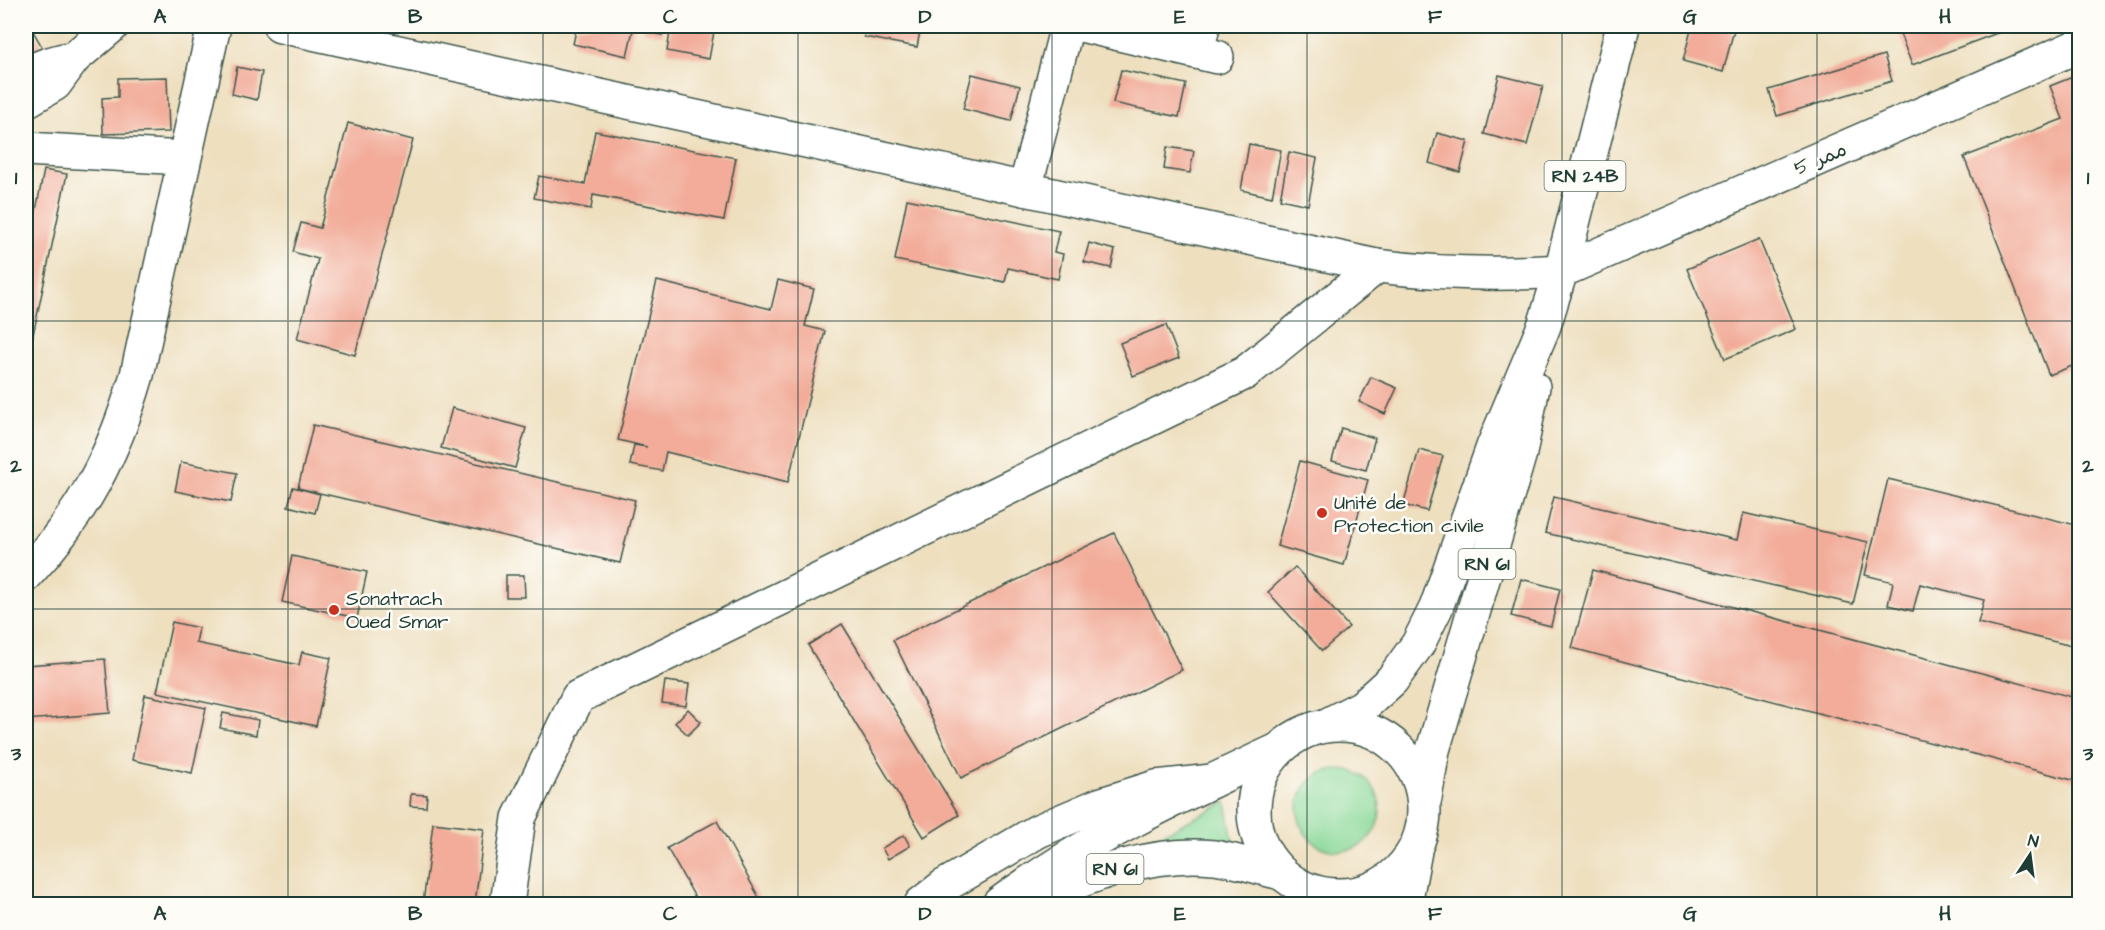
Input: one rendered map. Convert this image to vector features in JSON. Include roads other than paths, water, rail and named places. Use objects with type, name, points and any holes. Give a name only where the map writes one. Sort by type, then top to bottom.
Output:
[{"type":"main road","points":[[26,101],[55,84],[74,58],[112,26]]},
{"type":"main road","points":[[26,575],[75,515],[113,448],[127,412],[214,26]]},
{"type":"main road","name":"ممر 5","points":[[280,26],[1377,266],[1463,274],[1506,275],[1561,271],[2079,45]]},
{"type":"main road","points":[[1025,189],[1067,26]]},
{"type":"main road","points":[[1085,26],[1206,45]]},
{"type":"main road","name":"RN 24B","points":[[1544,326],[1561,271],[1623,26]]},
{"type":"main road","points":[[26,74],[55,61],[74,58]]},
{"type":"main road","points":[[27,156],[184,158]]},
{"type":"main road","points":[[507,904],[519,818],[578,698],[1245,373],[1377,266]]},
{"type":"main road","name":"RN 61","points":[[1327,725],[1370,701],[1392,680],[1418,644],[1436,608],[1493,447],[1544,326]]},
{"type":"main road","name":"RN 61","points":[[1424,801],[1432,750],[1520,453],[1544,326]]},
{"type":"main road","points":[[1406,904],[1415,851],[1424,826],[1424,801],[1418,776],[1402,752],[1380,735],[1355,726],[1327,725],[1300,734],[1278,750],[1262,773],[1254,800],[1255,827],[1265,853],[1301,888],[1328,895],[1354,895],[1378,886],[1399,872],[1415,851]]},
{"type":"main road","name":"RN 61","points":[[999,904],[1067,857],[1212,781],[1278,750]]},
{"type":"main road","points":[[921,904],[944,886],[1038,831],[1100,805],[1156,786],[1212,781]]},
{"type":"main road","name":"RN 61","points":[[1020,904],[1091,877],[1158,857],[1215,857],[1301,888]]},
{"type":"place","name":"Unité de Protection civile","points":[[1322,513]]},
{"type":"place","name":"Sonatrach Oued Smar","points":[[334,610]]}]
